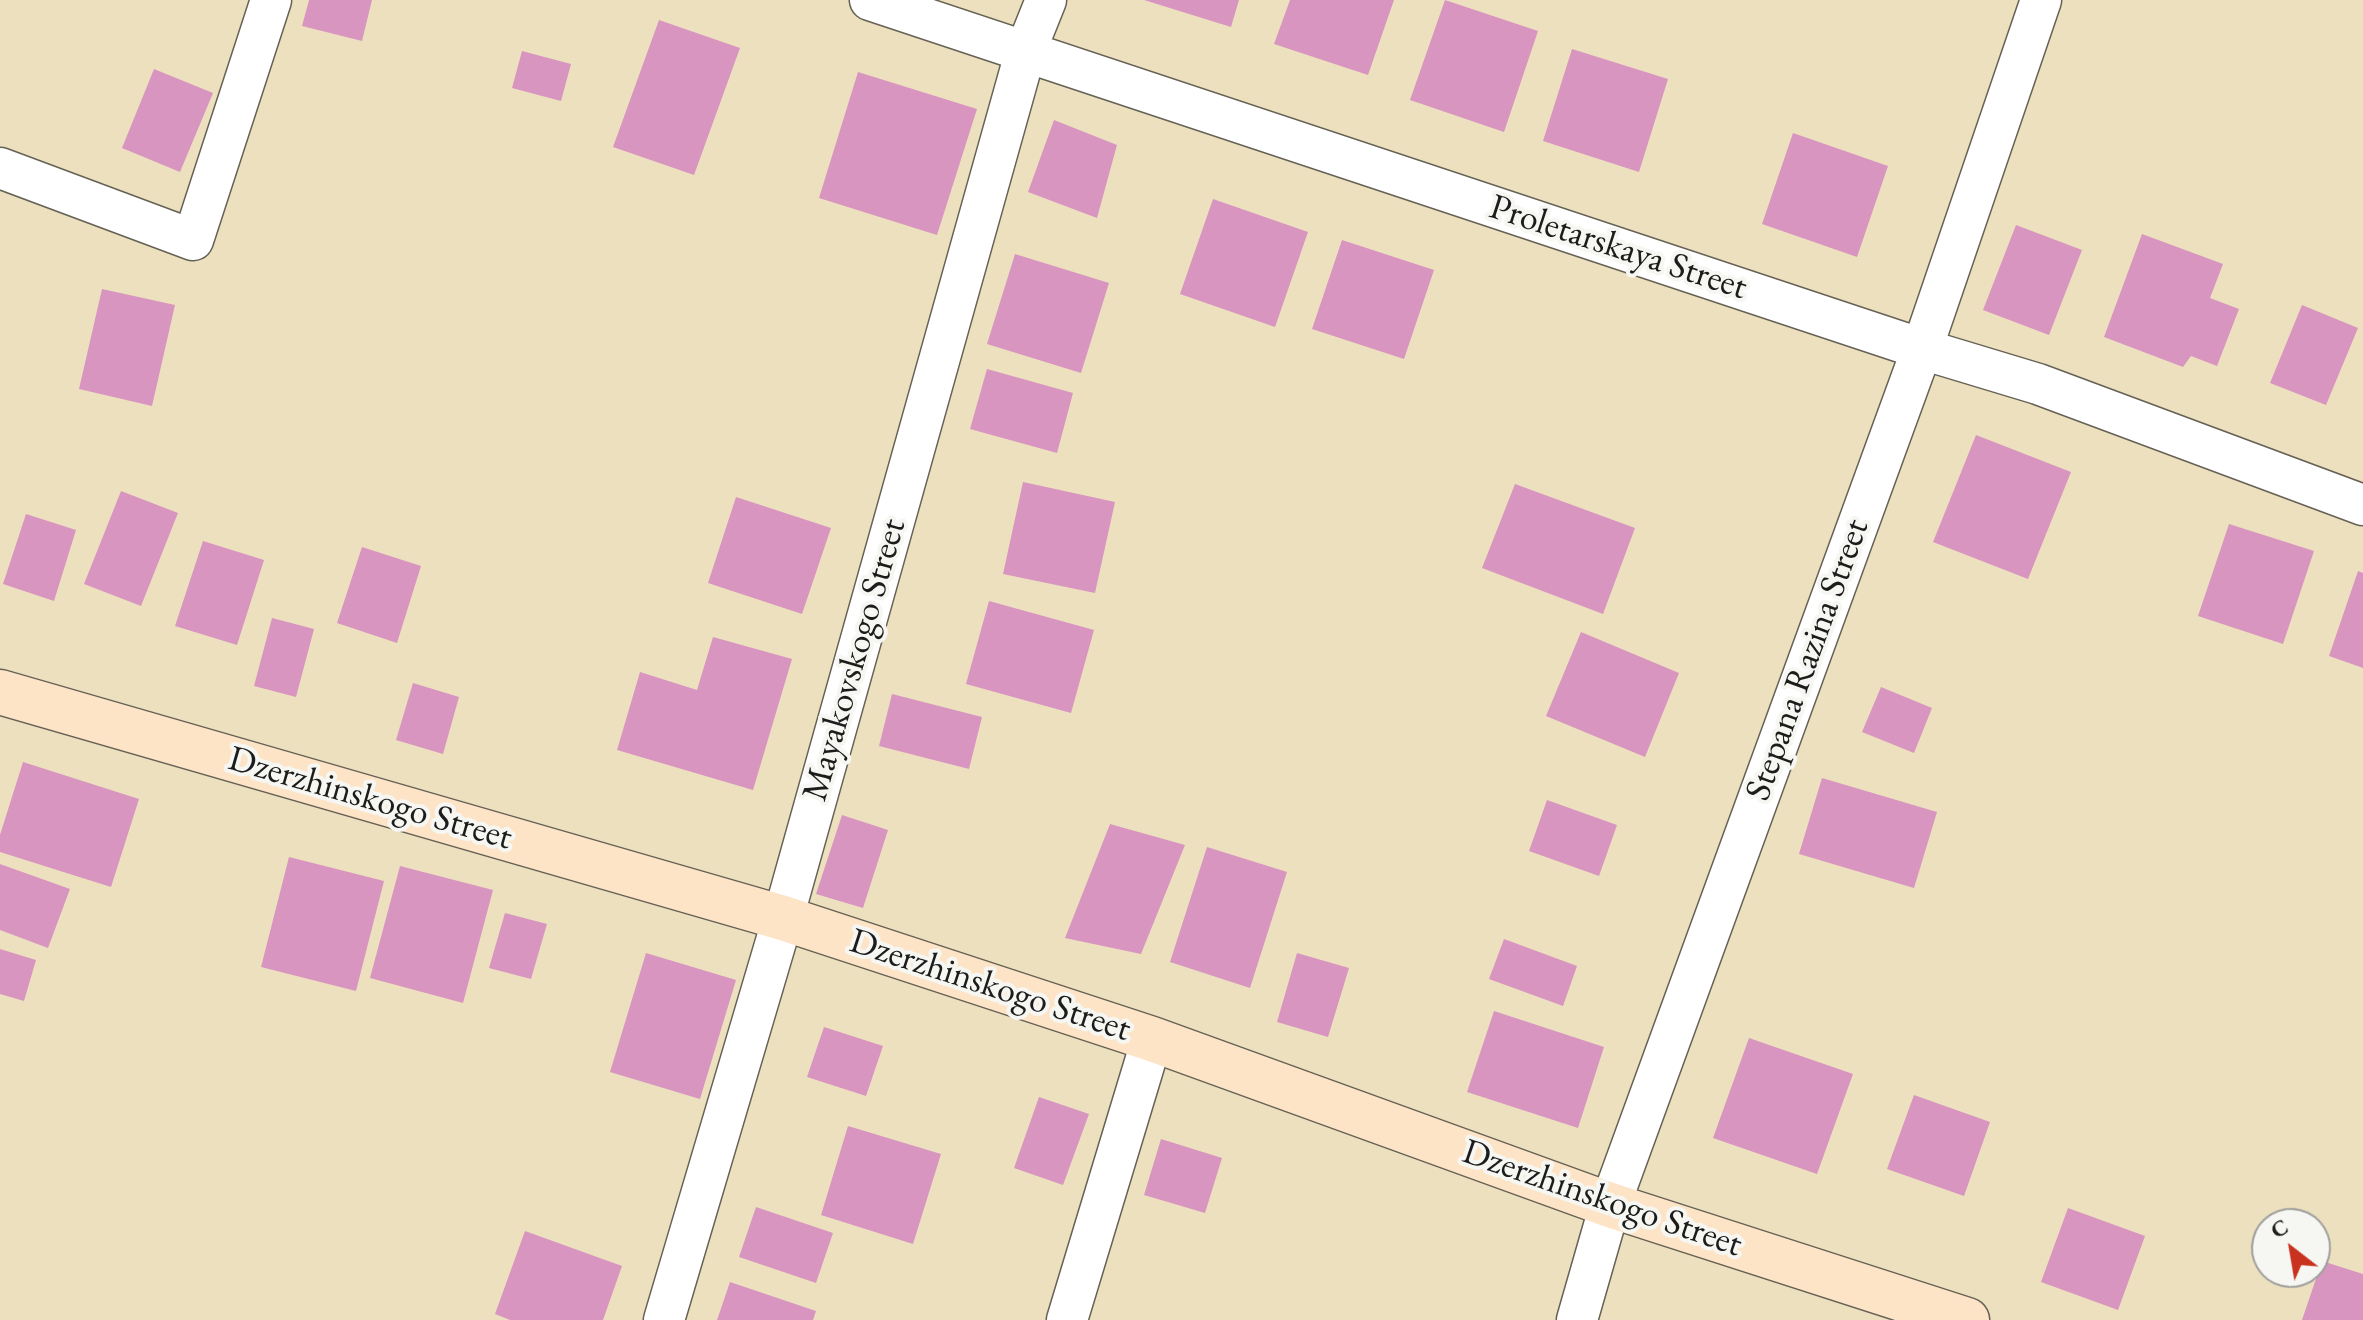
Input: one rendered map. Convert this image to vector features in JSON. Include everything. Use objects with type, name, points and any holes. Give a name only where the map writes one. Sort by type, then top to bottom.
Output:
[{"type":"street","points":[[0,168],[193,240],[271,0]]},
{"type":"street","name":"Proletarskaya Street","points":[[870,0],[1922,349],[2038,384],[2363,505]]},
{"type":"street","name":"Mayakovskogo Street","points":[[664,1320],[783,918],[1026,50],[1046,0]]},
{"type":"street","name":"Stepana Razina Street","points":[[1577,1320],[1610,1205],[1922,349],[2041,0]]},
{"type":"street","name":"Dzerzhinskogo Street","points":[[0,692],[783,918],[1152,1039],[1610,1205],[1967,1320]]},
{"type":"street","points":[[1067,1320],[1152,1039]]},
{"type":"building","points":[[309,0],[372,0],[362,41],[302,26]]},
{"type":"building","points":[[1144,0],[1239,0],[1231,27]]},
{"type":"building","points":[[1290,0],[1394,0],[1368,75],[1274,44]]},
{"type":"building","points":[[1445,0],[1538,31],[1504,132],[1410,100]]},
{"type":"building","points":[[659,20],[740,48],[694,175],[613,147]]},
{"type":"building","points":[[1572,49],[1668,79],[1639,172],[1543,141]]},
{"type":"building","points":[[522,51],[571,64],[561,101],[512,88]]},
{"type":"building","points":[[154,69],[213,93],[180,172],[122,148]]},
{"type":"building","points":[[858,72],[977,109],[937,235],[819,198]]},
{"type":"building","points":[[1054,120],[1117,145],[1097,218],[1028,192]]},
{"type":"building","points":[[1793,133],[1888,166],[1857,257],[1762,224]]},
{"type":"building","points":[[1213,199],[1308,232],[1275,327],[1180,294]]},
{"type":"building","points":[[2016,225],[2082,250],[2049,335],[1983,310]]},
{"type":"building","points":[[2142,234],[2223,264],[2210,298],[2239,309],[2217,366],[2191,356],[2183,367],[2104,337]]},
{"type":"building","points":[[1342,240],[1434,270],[1404,359],[1312,329]]},
{"type":"building","points":[[1015,254],[1109,283],[1081,373],[987,344]]},
{"type":"building","points":[[102,289],[175,305],[152,406],[79,389]]},
{"type":"building","points":[[2302,305],[2358,328],[2326,405],[2270,383]]},
{"type":"building","points":[[987,369],[1073,393],[1057,453],[970,429]]},
{"type":"building","points":[[1976,435],[2071,472],[2028,579],[1933,542]]},
{"type":"building","points":[[1023,482],[1115,502],[1095,593],[1003,574]]},
{"type":"building","points":[[1515,484],[1635,528],[1603,614],[1482,568]]},
{"type":"building","points":[[121,491],[178,513],[141,606],[84,584]]},
{"type":"building","points":[[736,497],[831,528],[802,614],[708,583]]},
{"type":"building","points":[[26,514],[76,530],[54,601],[3,584]]},
{"type":"building","points":[[2229,524],[2314,551],[2283,644],[2198,616]]},
{"type":"building","points":[[203,541],[264,560],[237,645],[175,626]]},
{"type":"building","points":[[362,547],[421,566],[397,643],[337,623]]},
{"type":"building","points":[[2358,571],[2363,573],[2363,668],[2329,656]]},
{"type":"building","points":[[989,601],[1094,630],[1071,713],[966,684]]},
{"type":"building","points":[[272,618],[314,629],[296,697],[254,686]]},
{"type":"building","points":[[1581,632],[1679,673],[1645,757],[1546,716]]},
{"type":"building","points":[[713,637],[792,659],[753,790],[617,750],[640,672],[697,690]]},
{"type":"building","points":[[413,683],[459,697],[443,754],[396,740]]},
{"type":"building","points":[[1881,687],[1932,708],[1914,753],[1862,732]]},
{"type":"building","points":[[892,694],[982,717],[969,769],[879,746]]},
{"type":"building","points":[[23,762],[139,799],[111,887],[0,852],[0,835]]},
{"type":"building","points":[[1822,778],[1937,812],[1914,888],[1799,854]]},
{"type":"building","points":[[1547,800],[1617,825],[1599,876],[1529,851]]},
{"type":"building","points":[[842,815],[888,830],[863,908],[816,894]]},
{"type":"building","points":[[1110,824],[1185,845],[1141,954],[1065,938]]},
{"type":"building","points":[[1207,847],[1287,872],[1250,988],[1170,962]]},
{"type":"building","points":[[289,857],[384,881],[356,991],[261,967]]},
{"type":"building","points":[[0,864],[70,889],[48,948],[0,930]]},
{"type":"building","points":[[400,866],[493,890],[463,1003],[370,978]]},
{"type":"building","points":[[505,913],[547,924],[531,979],[489,968]]},
{"type":"building","points":[[1504,939],[1577,966],[1563,1006],[1489,979]]},
{"type":"building","points":[[0,949],[36,960],[24,1001],[0,994]]},
{"type":"building","points":[[646,953],[736,980],[700,1099],[610,1072]]},
{"type":"building","points":[[1297,953],[1349,968],[1328,1037],[1277,1022]]},
{"type":"building","points":[[1494,1011],[1604,1047],[1578,1128],[1467,1092]]},
{"type":"building","points":[[824,1027],[883,1046],[866,1096],[807,1077]]},
{"type":"building","points":[[1749,1038],[1853,1074],[1817,1174],[1713,1138]]},
{"type":"building","points":[[1914,1095],[1990,1122],[1964,1196],[1887,1169]]},
{"type":"building","points":[[1039,1097],[1089,1114],[1063,1185],[1014,1168]]},
{"type":"building","points":[[848,1126],[941,1154],[913,1244],[821,1215]]},
{"type":"building","points":[[1161,1139],[1222,1158],[1205,1213],[1144,1195]]},
{"type":"building","points":[[756,1207],[833,1233],[816,1283],[739,1257]]},
{"type":"building","points":[[2068,1208],[2145,1236],[2118,1310],[2041,1282]]},
{"type":"building","points":[[525,1231],[622,1266],[603,1320],[510,1320],[495,1314]]},
{"type":"building","points":[[2331,1264],[2363,1274],[2363,1320],[2302,1320],[2313,1288],[2331,1288]]},
{"type":"building","points":[[730,1282],[816,1311],[813,1320],[717,1320]]}]
